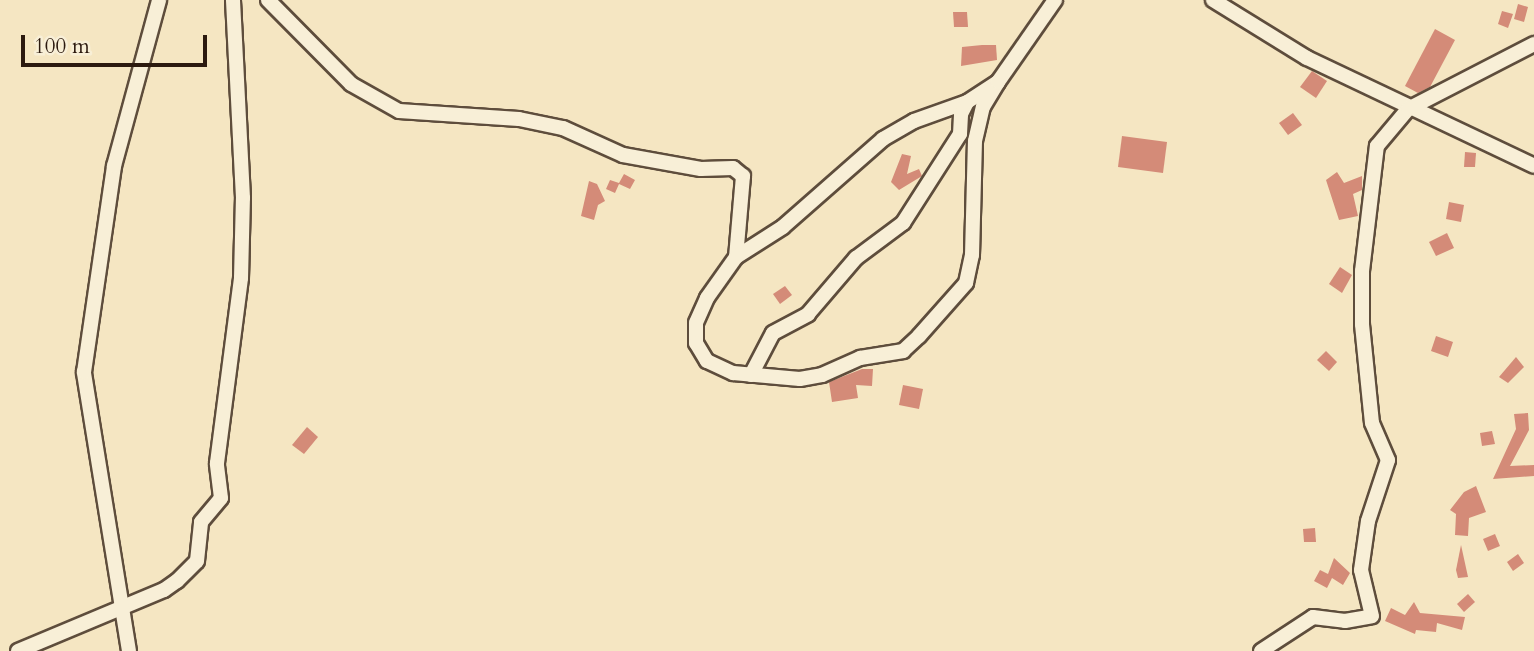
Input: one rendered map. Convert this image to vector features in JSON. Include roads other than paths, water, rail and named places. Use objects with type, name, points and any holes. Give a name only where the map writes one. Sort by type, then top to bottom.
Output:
[{"type":"street","points":[[129,651],[120,609],[84,372],[114,166],[159,0]]},
{"type":"street","points":[[18,651],[164,590],[190,571],[197,561],[201,522],[221,498],[217,463],[241,278],[243,198],[233,0]]},
{"type":"street","points":[[268,0],[351,84],[399,111],[519,119],[563,128],[623,155],[701,169],[733,168],[743,176],[736,257]]},
{"type":"street","points":[[998,82],[967,102],[914,121],[883,139],[783,227],[736,257],[707,298],[696,323],[696,343],[707,361],[751,375],[776,379],[822,375],[860,358],[903,351],[952,303],[966,284],[972,255],[975,141],[983,107],[1055,0]]},
{"type":"street","points":[[1213,0],[1307,58],[1408,109],[1534,166]]},
{"type":"street","points":[[1261,651],[1313,617],[1345,621],[1372,616],[1361,570],[1368,521],[1388,460],[1372,423],[1364,376],[1362,271],[1377,146],[1408,109],[1534,44]]},
{"type":"street","points":[[751,375],[773,333],[808,314],[830,283],[856,258],[903,223],[960,134],[961,114],[967,102]]}]
